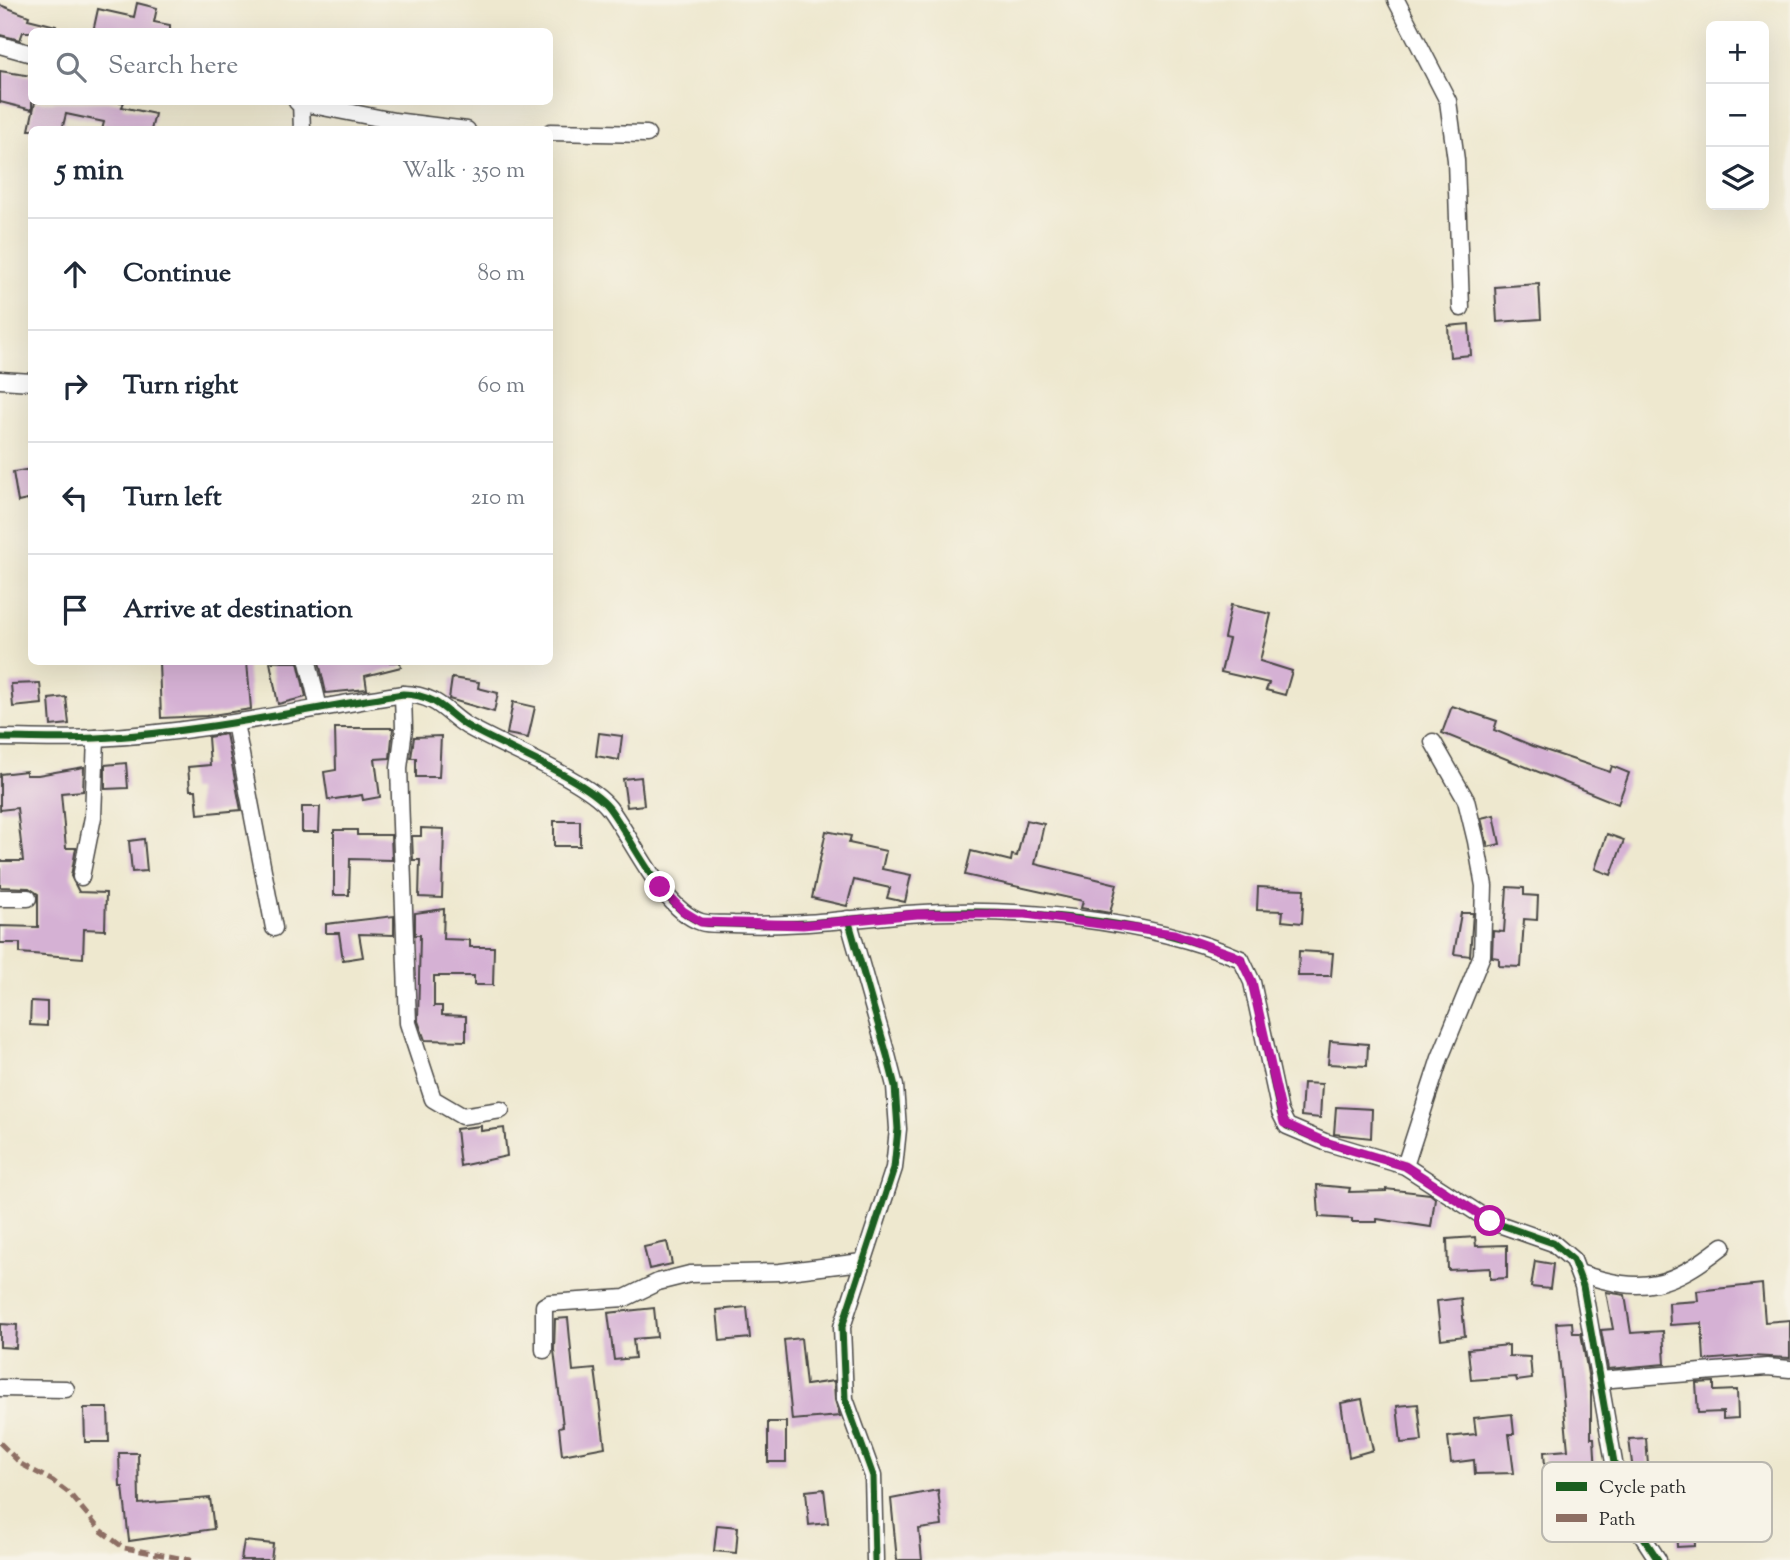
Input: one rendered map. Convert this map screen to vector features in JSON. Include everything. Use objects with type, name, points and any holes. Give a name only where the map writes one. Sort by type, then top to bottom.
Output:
[{"type":"street","points":[[1396,0],[1448,101],[1456,160],[1461,308]]},
{"type":"street","points":[[0,45],[28,53]]},
{"type":"street","points":[[299,105],[302,126]]},
{"type":"street","points":[[314,105],[435,126]]},
{"type":"street","points":[[553,132],[647,134]]},
{"type":"street","points":[[0,380],[28,382]]},
{"type":"street","points":[[310,665],[319,708]]},
{"type":"street","points":[[403,694],[404,729],[399,768],[408,1023],[433,1099],[461,1116],[501,1110]]},
{"type":"street","points":[[0,737],[96,738],[235,723],[403,694],[419,695],[437,703],[446,713],[468,727],[567,777],[608,806],[660,887],[683,911],[701,922],[803,925],[917,914],[1026,914],[1174,934],[1241,959],[1252,982],[1284,1123],[1325,1142],[1405,1166],[1490,1221],[1553,1243],[1573,1260],[1579,1273],[1614,1462]]},
{"type":"street","points":[[235,723],[274,928]]},
{"type":"street","points":[[81,877],[92,825],[96,738]]},
{"type":"street","points":[[1405,1166],[1440,1058],[1482,955],[1484,886],[1476,841],[1466,800],[1433,742]]},
{"type":"street","points":[[0,898],[28,898]]},
{"type":"street","points":[[848,919],[895,1086],[898,1129],[894,1168],[842,1327],[845,1399],[873,1476],[875,1560]]},
{"type":"street","points":[[1579,1273],[1612,1284],[1662,1283],[1674,1280],[1723,1247]]},
{"type":"street","points":[[544,1350],[544,1306],[549,1303],[625,1298],[658,1282],[690,1274],[780,1272],[862,1262]]},
{"type":"street","points":[[1599,1380],[1767,1367],[1790,1368]]},
{"type":"street","points":[[0,1388],[66,1389]]},
{"type":"street","points":[[1646,1542],[1658,1560]]},
{"type":"building","points":[[137,3],[157,8],[154,22],[170,25],[170,28],[94,28],[98,9],[134,17]]},
{"type":"building","points":[[0,5],[29,16],[28,19],[56,26],[28,28],[28,32],[23,32],[20,40],[0,35]]},
{"type":"building","points":[[0,71],[28,75],[28,105],[32,105],[32,110],[0,102]]},
{"type":"building","points":[[34,105],[123,105],[122,107],[155,114],[152,126],[103,126],[104,122],[66,114],[63,126],[30,126]]},
{"type":"building","points":[[1539,284],[1541,319],[1497,322],[1495,287]]},
{"type":"building","points":[[1469,324],[1471,355],[1450,357],[1448,326]]},
{"type":"building","points":[[28,470],[28,500],[18,502],[13,472]]},
{"type":"building","points":[[1231,605],[1271,614],[1260,661],[1292,671],[1285,695],[1266,690],[1269,683],[1221,672],[1229,639],[1224,638]]},
{"type":"building","points":[[159,665],[247,665],[251,709],[206,716],[161,718]]},
{"type":"building","points":[[271,665],[299,665],[306,697],[278,704]]},
{"type":"building","points":[[320,665],[401,665],[365,676],[367,689],[326,693]]},
{"type":"building","points":[[452,678],[479,682],[478,688],[498,693],[494,712],[449,699]]},
{"type":"building","points":[[40,683],[42,704],[13,707],[11,684]]},
{"type":"building","points":[[66,697],[69,724],[51,726],[49,699]]},
{"type":"building","points":[[513,702],[535,707],[528,738],[507,734]]},
{"type":"building","points":[[1452,706],[1497,721],[1494,730],[1533,746],[1610,772],[1612,766],[1629,773],[1618,804],[1442,733]]},
{"type":"building","points":[[335,728],[393,728],[390,758],[375,759],[380,797],[363,800],[362,795],[328,800],[324,772],[336,770]]},
{"type":"building","points":[[599,733],[622,736],[619,760],[596,756]]},
{"type":"building","points":[[226,734],[241,810],[198,814],[196,790],[190,790],[188,767],[210,765],[208,737]]},
{"type":"building","points":[[441,736],[439,777],[416,777],[416,758],[411,758],[414,737]]},
{"type":"building","points":[[126,763],[128,788],[105,789],[105,765]]},
{"type":"building","points":[[84,767],[83,791],[61,793],[66,848],[76,848],[71,876],[79,892],[106,893],[105,930],[84,929],[83,958],[20,953],[20,943],[0,943],[0,926],[38,927],[38,894],[29,888],[0,887],[0,861],[23,861],[17,808],[0,810],[0,774],[26,771],[26,775],[38,775]]},
{"type":"building","points":[[641,777],[644,805],[627,807],[623,779]]},
{"type":"building","points":[[302,807],[320,807],[319,832],[302,832]]},
{"type":"building","points":[[1494,815],[1500,844],[1488,847],[1481,818]]},
{"type":"building","points":[[1026,820],[1044,824],[1035,864],[1117,884],[1110,913],[1081,908],[1083,901],[965,875],[971,851],[1011,861],[1012,855],[1017,856]]},
{"type":"building","points":[[554,821],[580,821],[580,846],[554,846]]},
{"type":"building","points":[[421,828],[444,829],[442,898],[419,897],[420,860],[413,860],[412,836],[421,836]]},
{"type":"building","points":[[334,830],[357,830],[357,835],[391,835],[392,860],[350,859],[349,895],[334,895]]},
{"type":"building","points":[[826,831],[851,836],[849,843],[886,851],[882,869],[911,875],[905,902],[887,898],[890,888],[854,880],[847,906],[812,898]]},
{"type":"building","points":[[1607,834],[1624,840],[1611,875],[1595,869]]},
{"type":"building","points":[[144,839],[147,871],[132,872],[129,841]]},
{"type":"building","points":[[1258,887],[1304,889],[1302,923],[1282,921],[1283,911],[1257,910]]},
{"type":"building","points":[[1507,887],[1524,888],[1524,895],[1538,896],[1537,920],[1524,919],[1521,967],[1499,966],[1499,958],[1492,957],[1493,931],[1504,932]]},
{"type":"building","points":[[444,909],[443,939],[470,940],[470,947],[494,947],[493,985],[474,985],[474,976],[434,976],[434,1006],[442,1006],[442,1015],[466,1016],[466,1041],[425,1040],[418,1021],[420,935],[415,935],[415,913]]},
{"type":"building","points":[[1461,913],[1473,913],[1470,956],[1454,954]]},
{"type":"building","points":[[394,916],[394,935],[359,934],[363,957],[343,960],[339,933],[326,933],[326,924]]},
{"type":"building","points":[[1299,951],[1333,953],[1331,976],[1298,976]]},
{"type":"building","points":[[31,1001],[47,1002],[47,1026],[30,1025]]},
{"type":"building","points":[[1330,1041],[1368,1044],[1367,1066],[1328,1064]]},
{"type":"building","points":[[1303,1083],[1322,1084],[1320,1118],[1301,1116]]},
{"type":"building","points":[[1336,1107],[1372,1109],[1371,1138],[1334,1134]]},
{"type":"building","points":[[481,1126],[481,1131],[504,1128],[507,1156],[460,1166],[456,1129]]},
{"type":"building","points":[[1317,1185],[1350,1188],[1349,1192],[1386,1189],[1430,1194],[1435,1198],[1431,1227],[1377,1219],[1377,1222],[1352,1222],[1352,1219],[1319,1217]]},
{"type":"building","points":[[1475,1237],[1476,1246],[1507,1245],[1507,1278],[1490,1279],[1490,1268],[1448,1270],[1447,1239]]},
{"type":"building","points":[[667,1242],[672,1264],[649,1269],[644,1247]]},
{"type":"building","points":[[1535,1261],[1553,1264],[1550,1289],[1531,1287]]},
{"type":"building","points":[[1762,1284],[1765,1322],[1790,1320],[1790,1358],[1751,1356],[1704,1360],[1702,1323],[1670,1325],[1669,1303],[1698,1301],[1697,1291]]},
{"type":"building","points":[[1606,1292],[1625,1295],[1631,1333],[1663,1331],[1665,1364],[1608,1369],[1601,1330],[1613,1329]]},
{"type":"building","points":[[1461,1298],[1465,1336],[1441,1339],[1437,1301]]},
{"type":"building","points":[[747,1307],[750,1338],[720,1341],[717,1310]]},
{"type":"building","points":[[654,1308],[657,1337],[633,1339],[635,1358],[614,1360],[608,1313]]},
{"type":"building","points":[[568,1318],[573,1371],[595,1369],[605,1447],[562,1455],[559,1427],[563,1426],[554,1350],[555,1319]]},
{"type":"building","points":[[1572,1322],[1573,1333],[1581,1333],[1591,1392],[1591,1438],[1594,1438],[1595,1462],[1545,1462],[1544,1452],[1568,1450],[1556,1323]]},
{"type":"building","points":[[0,1324],[17,1325],[16,1348],[0,1347]]},
{"type":"building","points":[[801,1338],[806,1385],[834,1381],[835,1400],[840,1416],[792,1420],[784,1340]]},
{"type":"building","points":[[1509,1345],[1509,1356],[1530,1357],[1532,1379],[1517,1381],[1516,1377],[1471,1380],[1468,1349]]},
{"type":"building","points":[[1714,1382],[1714,1391],[1737,1390],[1738,1418],[1723,1419],[1723,1412],[1698,1413],[1696,1383]]},
{"type":"building","points":[[1362,1399],[1373,1450],[1349,1457],[1341,1403]]},
{"type":"building","points":[[1418,1404],[1422,1441],[1401,1443],[1397,1406]]},
{"type":"building","points":[[84,1408],[108,1408],[109,1442],[85,1442]]},
{"type":"building","points":[[1512,1414],[1514,1434],[1509,1434],[1514,1473],[1475,1474],[1474,1460],[1451,1463],[1448,1437],[1476,1434],[1474,1418]]},
{"type":"building","points":[[768,1422],[786,1422],[786,1462],[768,1462]]},
{"type":"building","points":[[1646,1438],[1648,1462],[1632,1462],[1629,1439]]},
{"type":"building","points":[[119,1453],[138,1453],[139,1504],[210,1498],[214,1529],[129,1541],[123,1487],[120,1487]]},
{"type":"building","points":[[824,1489],[828,1523],[809,1525],[806,1491]]},
{"type":"building","points":[[938,1490],[942,1526],[919,1529],[922,1560],[897,1560],[891,1499]]},
{"type":"building","points":[[717,1525],[738,1527],[736,1553],[714,1551]]},
{"type":"building","points":[[244,1541],[273,1544],[271,1560],[241,1560]]},
{"type":"building","points":[[1677,1542],[1695,1542],[1695,1546],[1677,1547]]},
{"type":"marked path","points":[[0,1443],[21,1464],[53,1481],[70,1494],[100,1530],[124,1548],[191,1560]]},
{"type":"cycle path","points":[[0,738],[72,739],[174,731],[403,694],[415,695],[442,706],[467,726],[563,775],[598,797],[618,821],[661,889],[687,915],[701,922],[777,924],[947,912],[1033,914],[1077,918],[1164,934],[1241,959],[1252,982],[1280,1112],[1287,1126],[1325,1142],[1405,1166],[1490,1221],[1553,1243],[1573,1260],[1583,1286],[1614,1462]]},
{"type":"cycle path","points":[[848,919],[895,1086],[898,1129],[894,1168],[842,1327],[845,1399],[873,1476],[875,1560]]},
{"type":"cycle path","points":[[1646,1542],[1658,1560]]},
{"type":"route","points":[[660,887],[683,911],[701,922],[803,925],[917,914],[1026,914],[1174,934],[1233,955],[1241,959],[1252,982],[1284,1123],[1325,1142],[1405,1166],[1490,1221]]}]
